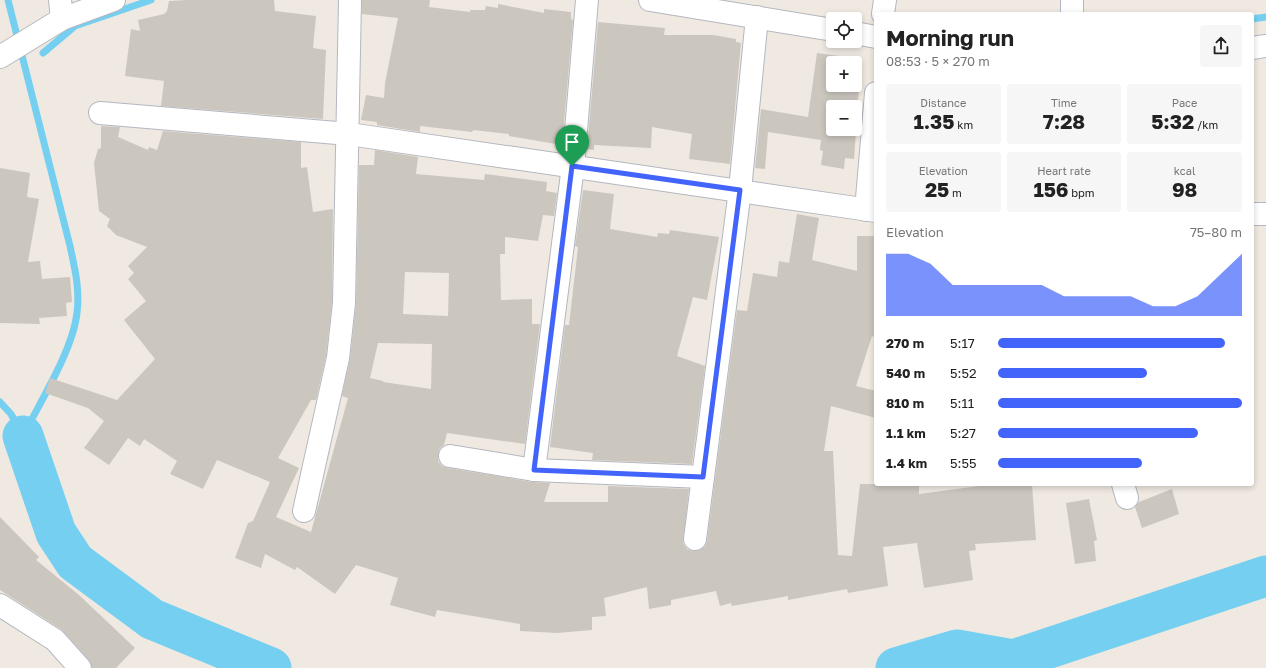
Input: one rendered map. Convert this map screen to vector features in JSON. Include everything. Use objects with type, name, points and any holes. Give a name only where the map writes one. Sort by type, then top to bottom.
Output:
[{"type":"street","points":[[5,54],[56,16],[114,0]]},
{"type":"street","points":[[304,511],[338,358],[344,303],[349,134],[350,0]]},
{"type":"street","points":[[534,470],[572,166],[587,0]]},
{"type":"street","points":[[650,0],[826,29]]},
{"type":"street","points":[[883,12],[884,0]]},
{"type":"street","points":[[1072,0],[1072,12]]},
{"type":"street","points":[[695,539],[740,190],[757,17]]},
{"type":"street","points":[[862,34],[874,37]]},
{"type":"street","points":[[1254,48],[1266,46]]},
{"type":"street","points":[[100,113],[349,134],[740,190],[871,211],[874,140]]},
{"type":"street","points":[[1254,214],[1266,214]]},
{"type":"street","points":[[450,456],[534,470],[703,477]]},
{"type":"street","points":[[0,605],[55,640],[80,668]]},
{"type":"building","points":[[274,0],[275,11],[316,16],[313,48],[326,50],[323,119],[161,106],[164,81],[125,76],[131,29],[140,31],[138,20],[164,14],[167,11],[169,1]]},
{"type":"building","points":[[362,0],[430,0],[429,7],[470,12],[470,10],[485,10],[486,6],[498,8],[498,4],[544,13],[544,9],[571,12],[571,19],[573,20],[562,145],[509,136],[509,134],[473,130],[472,132],[420,126],[420,132],[377,125],[377,122],[361,120],[366,95],[384,98],[385,83],[398,18],[362,14]]},
{"type":"building","points":[[598,22],[665,28],[664,35],[713,35],[736,39],[736,42],[741,43],[730,164],[689,159],[692,134],[652,127],[651,148],[594,145],[594,150],[587,149]]},
{"type":"building","points":[[817,53],[839,56],[826,56],[826,92],[859,92],[858,100],[826,100],[826,136],[856,136],[854,159],[845,158],[844,169],[821,165],[823,151],[820,150],[821,140],[768,132],[765,169],[755,168],[761,109],[808,117]]},
{"type":"building","points":[[101,126],[120,127],[118,137],[148,150],[149,147],[157,150],[163,131],[301,142],[301,168],[307,167],[313,212],[333,209],[332,302],[326,356],[316,400],[311,400],[278,458],[299,468],[276,517],[311,532],[348,398],[342,396],[350,359],[356,304],[359,165],[374,165],[375,150],[418,157],[416,174],[484,180],[485,174],[547,182],[546,191],[557,193],[554,216],[543,215],[538,241],[505,237],[505,254],[500,254],[501,300],[532,299],[532,324],[540,324],[525,444],[447,433],[444,445],[440,448],[438,454],[438,461],[442,466],[532,482],[550,483],[544,502],[608,502],[608,486],[689,489],[683,543],[687,549],[693,551],[700,550],[705,546],[707,541],[737,310],[747,311],[753,273],[777,277],[779,261],[789,263],[797,214],[819,218],[812,260],[857,271],[857,236],[874,236],[874,337],[872,336],[856,386],[874,390],[874,417],[831,406],[824,451],[833,451],[838,555],[852,556],[860,484],[874,484],[874,486],[919,486],[919,494],[979,486],[1032,486],[1036,540],[975,544],[976,550],[969,551],[973,580],[924,588],[917,543],[883,547],[888,586],[848,593],[847,589],[788,600],[788,596],[732,606],[731,603],[720,606],[716,591],[671,600],[671,605],[649,609],[647,587],[604,598],[606,616],[592,617],[592,630],[557,633],[520,631],[520,624],[437,610],[435,617],[390,605],[398,578],[356,565],[335,594],[297,567],[295,570],[265,554],[261,568],[235,558],[248,523],[253,521],[270,482],[217,460],[203,489],[170,474],[177,461],[144,439],[140,446],[128,438],[109,465],[84,448],[104,421],[88,408],[45,393],[50,378],[117,400],[155,359],[124,320],[146,301],[128,279],[134,273],[128,266],[147,247],[116,235],[107,226],[110,219],[99,211],[94,163],[98,149],[101,148]],"holes":[[[405,272],[449,273],[448,316],[403,314]],[[378,343],[432,344],[431,389],[383,382],[370,378]]]},
{"type":"building","points":[[0,168],[30,173],[27,197],[39,199],[28,262],[40,261],[42,279],[70,277],[72,302],[66,303],[67,316],[39,318],[40,324],[0,323]]},
{"type":"building","points":[[583,190],[614,194],[610,229],[657,237],[658,233],[669,234],[670,230],[719,237],[707,300],[693,297],[677,356],[705,366],[692,464],[592,460],[593,453],[550,447],[565,325],[569,325],[578,247],[575,246]]},
{"type":"building","points":[[1172,489],[1179,514],[1142,528],[1135,507],[1139,502]]},
{"type":"building","points":[[1089,499],[1097,540],[1094,541],[1096,561],[1075,564],[1066,503]]},
{"type":"building","points":[[0,517],[39,557],[36,560],[79,595],[135,648],[116,668],[92,668],[89,660],[62,630],[0,590]]},
{"type":"waterway","points":[[8,0],[70,246],[78,296],[74,328],[63,359],[23,436]]},
{"type":"waterway","points":[[43,53],[75,26],[151,0]]},
{"type":"waterway","points":[[1254,19],[1266,17]]},
{"type":"waterway","points":[[0,402],[11,414],[23,436]]},
{"type":"waterway","points":[[23,436],[56,533],[75,562],[152,619],[271,668]]},
{"type":"waterway","points":[[896,668],[957,650],[1013,660],[1266,576]]},
{"type":"route","points":[[572,166],[740,190],[703,477],[534,470],[572,166]]}]
